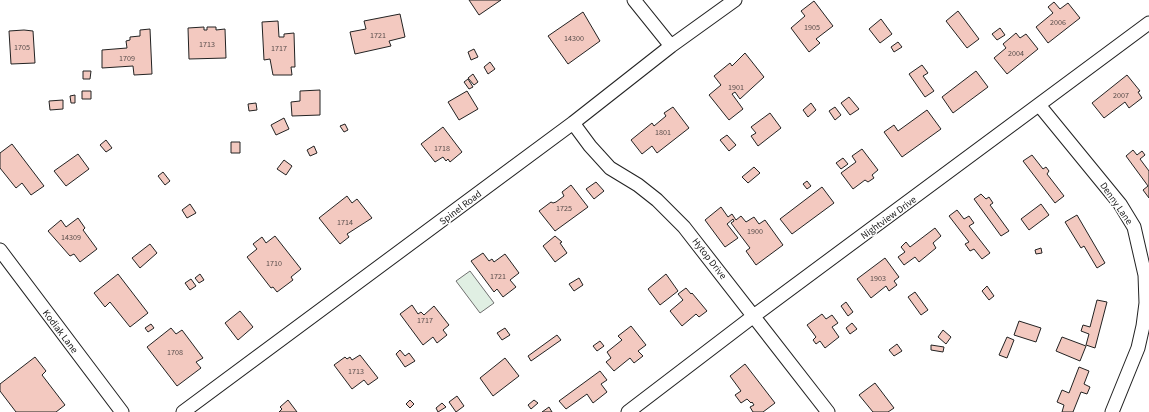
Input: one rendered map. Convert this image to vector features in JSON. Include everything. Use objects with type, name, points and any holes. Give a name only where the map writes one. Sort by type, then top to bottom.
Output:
[{"type":"street","points":[[634,0],[671,46]]},
{"type":"street","name":"Spinel Road","points":[[183,412],[573,123],[671,46],[735,0]]},
{"type":"street","name":"Nightview Drive","points":[[628,412],[755,315],[1149,23]]},
{"type":"street","name":"Denny Lane","points":[[1039,105],[1120,204],[1134,227],[1145,275],[1146,303],[1138,348],[1112,412]]},
{"type":"street","name":"Hytop Drive","points":[[573,123],[590,146],[610,168],[650,195],[684,227],[755,315],[828,412]]},
{"type":"street","name":"Kodiak Lane","points":[[0,250],[122,412]]},
{"type":"green space","points":[[470,271],[494,303],[480,313],[456,281]]},
{"type":"building","points":[[469,0],[501,0],[479,15]]},
{"type":"building","points":[[814,1],[833,26],[816,39],[820,43],[809,52],[791,28],[805,16],[801,11]]},
{"type":"building","points":[[1054,2],[1060,9],[1068,3],[1080,18],[1048,43],[1036,27],[1053,13],[1048,7]]},
{"type":"building","points":[[958,11],[979,39],[967,48],[946,21]]},
{"type":"building","points":[[583,12],[600,41],[568,64],[548,36]]},
{"type":"building","points":[[400,14],[405,37],[389,41],[391,46],[355,54],[350,32],[366,29],[364,21]]},
{"type":"building","points":[[881,19],[892,34],[880,43],[869,29]]},
{"type":"building","points":[[278,21],[279,37],[284,37],[284,34],[294,33],[295,67],[291,67],[292,75],[273,75],[270,59],[264,60],[262,22]]},
{"type":"building","points":[[204,27],[204,30],[207,30],[207,27],[216,27],[216,30],[225,29],[226,58],[189,59],[188,28]]},
{"type":"building","points":[[1000,28],[1005,35],[997,40],[992,34]]},
{"type":"building","points":[[150,29],[152,74],[134,75],[133,66],[102,68],[102,50],[127,48],[126,41],[130,40],[130,37],[140,36],[140,30]]},
{"type":"building","points":[[9,31],[33,31],[35,63],[11,64]]},
{"type":"building","points":[[1016,33],[1020,38],[1026,34],[1038,49],[1007,74],[994,58],[1006,48],[1003,44]]},
{"type":"building","points":[[898,42],[902,47],[894,52],[891,47]]},
{"type":"building","points":[[474,49],[478,57],[471,60],[468,52]]},
{"type":"building","points":[[745,53],[764,77],[740,99],[735,92],[732,94],[743,109],[729,120],[709,95],[721,85],[714,76],[730,63],[732,66]]},
{"type":"building","points":[[490,62],[495,69],[488,74],[484,67]]},
{"type":"building","points":[[922,65],[928,73],[923,76],[934,91],[925,97],[909,74]]},
{"type":"building","points":[[83,71],[91,71],[90,79],[83,79]]},
{"type":"building","points":[[976,71],[988,87],[953,113],[942,97]]},
{"type":"building","points":[[473,74],[478,82],[474,85],[468,78]]},
{"type":"building","points":[[1127,75],[1140,91],[1138,92],[1142,98],[1129,108],[1125,102],[1104,118],[1092,103]]},
{"type":"building","points":[[468,79],[473,87],[469,89],[464,82]]},
{"type":"building","points":[[320,90],[320,115],[292,116],[291,102],[300,101],[300,91]]},
{"type":"building","points":[[82,91],[91,91],[91,99],[82,99]]},
{"type":"building","points":[[467,91],[478,109],[459,120],[448,102]]},
{"type":"building","points":[[75,95],[75,103],[71,103],[70,96]]},
{"type":"building","points":[[849,97],[859,109],[850,115],[841,103]]},
{"type":"building","points":[[63,100],[63,109],[50,110],[49,101]]},
{"type":"building","points":[[256,103],[257,110],[249,111],[248,104]]},
{"type":"building","points":[[811,103],[816,110],[808,117],[803,110]]},
{"type":"building","points":[[673,107],[689,128],[657,153],[652,146],[642,154],[631,140],[652,123],[654,126],[666,116],[664,113]]},
{"type":"building","points":[[835,107],[841,115],[835,120],[829,111]]},
{"type":"building","points":[[927,110],[941,129],[902,157],[884,132],[894,125],[898,131]]},
{"type":"building","points":[[770,113],[781,128],[758,146],[751,136],[756,133],[751,127]]},
{"type":"building","points":[[284,118],[289,129],[276,135],[271,125]]},
{"type":"building","points":[[345,124],[348,130],[344,132],[340,126]]},
{"type":"building","points":[[443,127],[462,152],[450,162],[448,159],[446,161],[443,157],[435,162],[421,144]]},
{"type":"building","points":[[727,135],[736,145],[729,151],[720,140]]},
{"type":"building","points":[[106,140],[112,148],[106,152],[100,145]]},
{"type":"building","points":[[231,142],[240,142],[240,153],[231,153]]},
{"type":"building","points":[[12,144],[44,186],[31,195],[22,183],[16,188],[0,168],[0,153]]},
{"type":"building","points":[[314,146],[317,153],[310,156],[307,150]]},
{"type":"building","points":[[862,149],[878,170],[872,175],[874,178],[868,182],[865,180],[853,189],[841,173],[856,162],[852,156]]},
{"type":"building","points":[[1133,150],[1137,155],[1142,151],[1145,155],[1140,159],[1149,171],[1149,198],[1143,190],[1148,186],[1126,156]]},
{"type":"building","points":[[78,154],[89,169],[66,186],[54,171]]},
{"type":"building","points":[[1032,155],[1043,169],[1046,167],[1049,171],[1047,174],[1064,196],[1055,203],[1023,161]]},
{"type":"building","points":[[843,158],[848,164],[841,169],[836,163]]},
{"type":"building","points":[[284,160],[292,166],[286,175],[277,169]]},
{"type":"building","points":[[754,167],[760,173],[748,183],[742,177]]},
{"type":"building","points":[[163,172],[170,181],[165,185],[158,176]]},
{"type":"building","points":[[807,181],[811,186],[807,189],[803,184]]},
{"type":"building","points":[[596,182],[604,191],[594,199],[586,189]]},
{"type":"building","points":[[571,185],[588,207],[555,231],[539,211],[551,202],[556,202],[564,196],[562,192]]},
{"type":"building","points":[[822,187],[834,203],[792,234],[780,219]]},
{"type":"building","points":[[981,194],[986,199],[989,197],[993,203],[990,205],[1009,231],[1001,236],[974,199]]},
{"type":"building","points":[[347,196],[352,203],[357,199],[372,218],[347,234],[349,237],[340,244],[319,218]]},
{"type":"building","points":[[190,204],[196,213],[187,218],[182,210]]},
{"type":"building","points":[[1041,204],[1049,215],[1029,230],[1021,219]]},
{"type":"building","points":[[721,207],[728,217],[732,214],[736,220],[741,216],[746,222],[754,217],[759,224],[765,220],[783,245],[756,265],[746,251],[750,248],[731,223],[734,221],[733,219],[727,224],[738,238],[725,247],[705,220]]},
{"type":"building","points":[[957,210],[964,219],[969,216],[974,223],[969,226],[990,253],[982,259],[974,249],[970,251],[965,244],[969,242],[949,216]]},
{"type":"building","points":[[1077,215],[1105,263],[1097,268],[1084,246],[1081,248],[1065,222]]},
{"type":"building","points":[[78,218],[85,228],[83,230],[97,249],[80,262],[74,254],[70,256],[48,231],[61,220],[66,227]]},
{"type":"building","points":[[935,228],[941,236],[933,243],[936,248],[919,262],[915,257],[904,265],[898,257],[905,252],[901,247],[906,242],[910,247]]},
{"type":"building","points":[[275,236],[301,269],[291,277],[293,280],[277,292],[273,287],[271,288],[247,257],[257,249],[253,244],[262,237],[266,243]]},
{"type":"building","points":[[555,236],[562,242],[560,243],[567,253],[555,262],[543,246]]},
{"type":"building","points":[[150,244],[157,253],[140,268],[132,258]]},
{"type":"building","points":[[1041,248],[1042,253],[1036,254],[1035,250]]},
{"type":"building","points":[[483,253],[489,261],[492,259],[494,262],[505,254],[519,273],[510,280],[516,287],[503,297],[497,289],[494,292],[471,261]]},
{"type":"building","points":[[885,258],[899,277],[894,281],[897,285],[889,291],[886,286],[871,298],[857,279]]},
{"type":"building","points":[[118,274],[148,313],[130,327],[110,302],[105,307],[94,293]]},
{"type":"building","points":[[200,274],[204,280],[199,283],[195,278]]},
{"type":"building","points":[[666,274],[678,291],[660,305],[648,289]]},
{"type":"building","points":[[579,278],[583,285],[574,291],[569,284]]},
{"type":"building","points":[[191,279],[196,286],[190,290],[185,283]]},
{"type":"building","points":[[987,286],[994,296],[989,300],[982,291]]},
{"type":"building","points":[[686,288],[707,311],[699,317],[696,314],[682,326],[670,311],[683,300],[678,294]]},
{"type":"building","points":[[915,292],[928,310],[921,315],[908,297]]},
{"type":"building","points":[[1097,300],[1107,302],[1095,348],[1086,345],[1089,334],[1081,331],[1083,325],[1090,327]]},
{"type":"building","points":[[846,302],[853,312],[848,316],[841,306]]},
{"type":"building","points":[[412,305],[418,314],[421,312],[424,315],[434,306],[449,325],[443,330],[447,335],[437,343],[433,337],[423,345],[400,314]]},
{"type":"building","points":[[240,311],[253,327],[238,340],[225,323]]},
{"type":"building","points":[[822,314],[826,319],[832,315],[838,323],[832,327],[839,337],[825,348],[820,341],[816,344],[813,340],[816,337],[807,325]]},
{"type":"building","points":[[1019,321],[1041,328],[1036,342],[1014,335]]},
{"type":"building","points":[[852,323],[857,329],[850,334],[846,328]]},
{"type":"building","points":[[151,324],[154,328],[148,332],[145,328]]},
{"type":"building","points":[[631,326],[646,345],[638,351],[643,356],[634,363],[630,358],[614,371],[606,362],[611,358],[607,352],[622,340],[618,336]]},
{"type":"building","points":[[171,328],[176,334],[182,330],[203,358],[196,362],[201,368],[177,386],[147,347]]},
{"type":"building","points":[[505,328],[510,335],[502,340],[497,333]]},
{"type":"building","points":[[943,330],[951,337],[946,344],[938,337]]},
{"type":"building","points":[[557,335],[561,340],[531,361],[528,356]]},
{"type":"building","points":[[1007,337],[1014,340],[1007,358],[999,355]]},
{"type":"building","points":[[1062,337],[1086,346],[1080,361],[1056,351]]},
{"type":"building","points":[[600,341],[604,346],[597,351],[593,346]]},
{"type":"building","points":[[897,344],[902,351],[894,356],[889,350]]},
{"type":"building","points":[[931,345],[944,347],[943,352],[931,350]]},
{"type":"building","points":[[400,350],[405,356],[409,353],[415,361],[405,367],[396,354]]},
{"type":"building","points":[[360,355],[378,378],[368,385],[364,380],[352,389],[334,365],[345,357],[347,359],[350,357],[352,360]]},
{"type":"building","points":[[35,357],[46,371],[42,375],[65,405],[56,412],[16,412],[0,391],[0,384]]},
{"type":"building","points":[[505,358],[519,376],[493,396],[480,378]]},
{"type":"building","points":[[745,364],[775,403],[763,412],[753,412],[750,407],[754,405],[752,402],[751,403],[747,399],[741,403],[735,395],[741,391],[730,376]]},
{"type":"building","points":[[1079,367],[1089,371],[1084,384],[1090,387],[1087,394],[1081,392],[1073,412],[1062,412],[1064,405],[1057,402],[1062,390],[1069,393]]},
{"type":"building","points":[[600,371],[607,380],[601,384],[607,392],[593,403],[587,394],[566,409],[559,401]]},
{"type":"building","points":[[875,383],[894,408],[888,412],[873,412],[859,395]]},
{"type":"building","points":[[457,396],[464,406],[456,412],[449,402]]},
{"type":"building","points":[[288,400],[297,412],[279,412],[282,409],[280,407]]},
{"type":"building","points":[[410,400],[414,404],[410,408],[406,404]]},
{"type":"building","points":[[534,400],[538,403],[531,409],[528,405]]},
{"type":"building","points":[[442,403],[446,407],[438,412],[436,408]]},
{"type":"building","points":[[549,407],[552,412],[542,412]]}]
